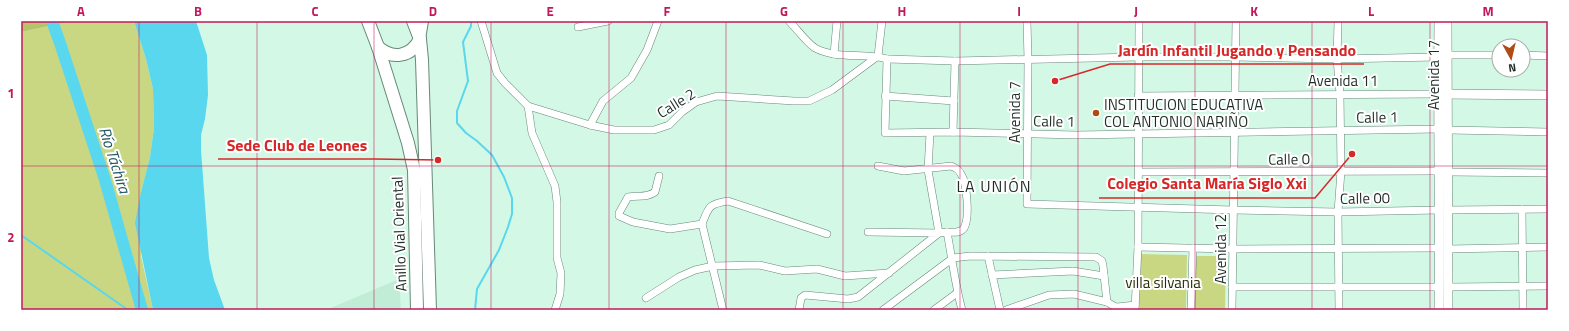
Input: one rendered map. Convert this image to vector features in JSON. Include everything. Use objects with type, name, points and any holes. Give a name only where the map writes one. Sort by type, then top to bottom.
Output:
[{"type":"highway","name":"Anillo Vial Oriental","points":[[368,21],[378,47],[410,151],[414,170],[418,310]]},
{"type":"highway","name":"Anillo Vial Oriental","points":[[413,21],[420,39],[423,68],[430,310]]},
{"type":"highway","points":[[378,47],[388,54],[401,55],[413,50],[420,39]]},
{"type":"main road","points":[[420,39],[423,21]]},
{"type":"street","name":"Calle 2","points":[[481,21],[497,73],[528,106],[590,125],[614,130],[654,130],[668,125],[696,102],[717,96],[794,102],[809,100],[832,90],[878,56]]},
{"type":"street","points":[[578,28],[608,21]]},
{"type":"street","points":[[590,125],[603,101],[631,78],[647,50],[658,21]]},
{"type":"street","points":[[789,21],[814,47],[834,54],[878,56],[887,59],[955,61],[1235,56],[1337,59],[1491,55]]},
{"type":"street","points":[[834,54],[837,21]]},
{"type":"street","points":[[878,56],[882,21]]},
{"type":"street","name":"Avenida 7","points":[[1026,21],[1028,60],[1027,204]]},
{"type":"street","points":[[1006,310],[1049,295],[1074,294],[1107,302],[1119,308],[1135,308],[1138,247],[1139,21]]},
{"type":"street","name":"Avenida 12","points":[[1232,310],[1236,21]]},
{"type":"street","points":[[1338,21],[1337,59],[1340,94],[1341,171],[1338,212],[1339,310]]},
{"type":"street","name":"Avenida 17","points":[[1439,21],[1448,94],[1448,130]]},
{"type":"street","name":"Avenida 17","points":[[1438,129],[1438,94],[1447,21]]},
{"type":"street","points":[[1531,55],[1548,56]]},
{"type":"street","points":[[887,59],[885,96],[954,101]]},
{"type":"street","points":[[952,132],[955,61]]},
{"type":"street","name":"Avenida 11","points":[[1138,96],[1340,94],[1548,95]]},
{"type":"street","name":"Calle 1","points":[[885,96],[885,133],[952,132],[1076,135],[1234,131],[1438,129]]},
{"type":"street","points":[[528,106],[532,133],[555,186],[558,202],[557,258],[560,273],[560,294],[555,310]]},
{"type":"street","points":[[1438,129],[1439,171],[1444,210],[1444,287],[1448,310]]},
{"type":"street","points":[[1444,210],[1449,172],[1448,130],[1548,132]]},
{"type":"street","points":[[930,133],[928,170],[939,233]]},
{"type":"street","points":[[868,232],[959,232],[964,228],[968,216],[966,193],[962,175],[957,169],[951,166],[928,170],[904,171],[878,166]]},
{"type":"street","name":"Calle 0","points":[[1139,172],[1439,171]]},
{"type":"street","points":[[1449,172],[1548,173]]},
{"type":"street","points":[[659,176],[655,192],[647,196],[638,195],[628,197],[619,212],[619,216],[633,222],[670,229],[702,224]]},
{"type":"street","points":[[723,310],[702,224],[707,212],[714,203],[728,201],[827,234]]},
{"type":"street","name":"Calle 00","points":[[1027,204],[1338,212],[1548,209]]},
{"type":"street","points":[[1522,209],[1523,310]]},
{"type":"street","points":[[947,232],[962,310]]},
{"type":"street","points":[[799,310],[801,298],[805,296],[848,299],[858,297],[939,233]]},
{"type":"street","points":[[1138,247],[1233,249],[1548,248]]},
{"type":"street","points":[[1191,310],[1193,248]]},
{"type":"street","points":[[883,310],[952,258],[970,256],[1096,257],[1102,261],[1107,302]]},
{"type":"street","points":[[988,256],[1000,310]]},
{"type":"street","points":[[646,298],[679,277],[695,270],[712,266],[759,265],[785,271],[817,269],[845,276],[889,273]]},
{"type":"street","points":[[992,275],[1073,271],[1104,276]]},
{"type":"street","points":[[1232,287],[1339,288],[1548,286]]},
{"type":"street","points":[[1439,310],[1444,287]]},
{"type":"street","points":[[934,310],[958,293]]},
{"type":"shaded area","points":[[399,279],[401,310],[326,310]]},
{"type":"green space","points":[[21,21],[72,21],[21,32]]},
{"type":"green space","points":[[72,21],[134,21],[146,59],[153,89],[154,128],[150,157],[141,192],[141,256],[153,310],[21,310],[21,32]]},
{"type":"green space","name":"villa silvania","points":[[1140,254],[1187,255],[1186,310],[1139,310]]},
{"type":"green space","points":[[1196,256],[1226,256],[1225,310],[1195,310]]},
{"type":"water","points":[[134,21],[196,21],[207,55],[208,95],[201,135],[201,150],[209,258],[214,280],[225,310],[153,310],[135,223],[150,157],[154,128],[153,89],[146,59]]},
{"type":"waterway","name":"Río Táchira","points":[[52,21],[105,180],[142,310]]},
{"type":"waterway","points":[[471,21],[471,26],[463,42],[468,81],[457,111],[457,123],[466,133],[492,155],[504,177],[512,198],[512,214],[508,227],[499,250],[477,289],[475,310]]},
{"type":"waterway","points":[[21,235],[128,310]]},
{"type":"place","name":"Jardín Infantil Jugando y Pensando","points":[[1055,81]]},
{"type":"place","name":"INSTITUCION EDUCATIVA COL ANTONIO NARIÑO","points":[[1096,113]]},
{"type":"place","name":"Colegio Santa María Siglo Xxi","points":[[1352,154]]},
{"type":"place","name":"Sede Club de Leones","points":[[438,160]]},
{"type":"district","name":"LA UNIÓN","points":[[994,186]]}]
